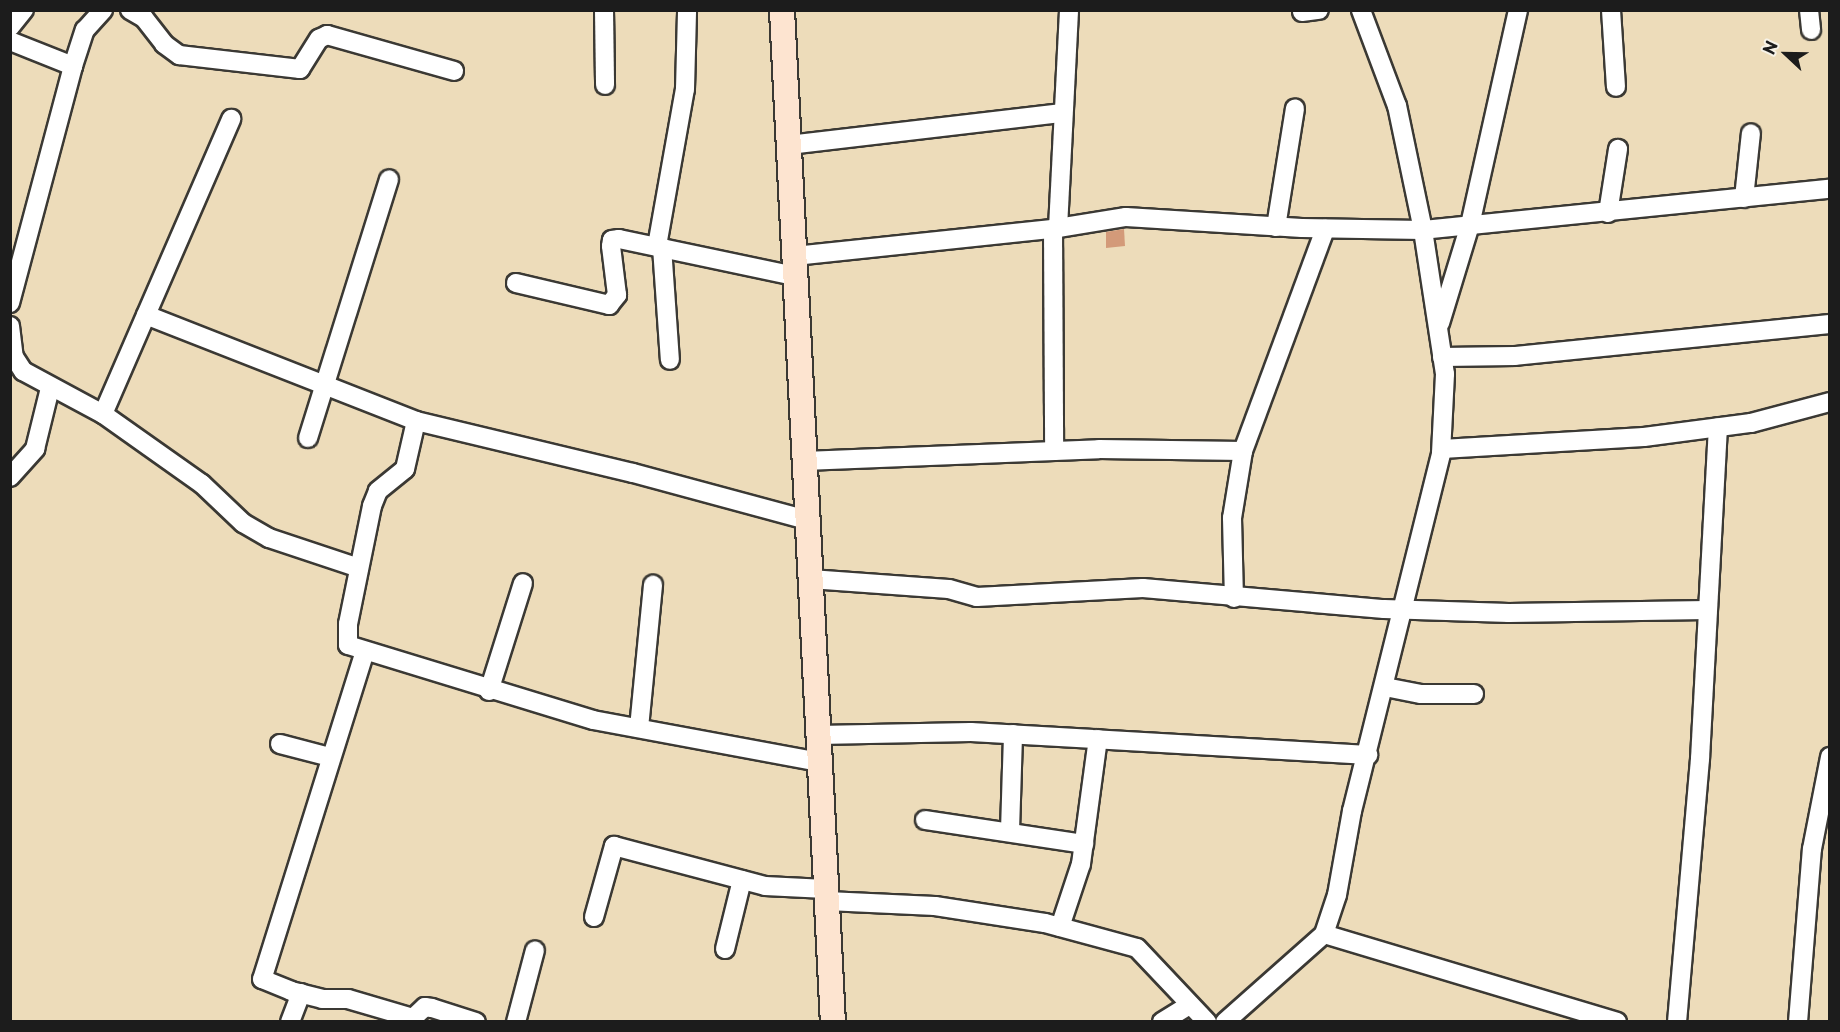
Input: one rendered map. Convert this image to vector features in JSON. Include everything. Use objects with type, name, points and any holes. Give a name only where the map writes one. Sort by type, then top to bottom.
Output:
[{"type":"main road","points":[[781,11],[833,1022]]},
{"type":"street","points":[[10,27],[24,10]]},
{"type":"street","points":[[10,303],[73,66],[85,30],[103,10]]},
{"type":"street","points":[[129,10],[144,18],[164,44],[179,55],[300,69],[319,39],[327,35],[454,71]]},
{"type":"street","points":[[604,10],[605,86]]},
{"type":"street","points":[[670,360],[660,247],[685,89],[687,10]]},
{"type":"street","points":[[1054,451],[1055,228],[1069,10]]},
{"type":"street","points":[[1225,1022],[1324,934],[1337,895],[1350,822],[1442,448],[1446,389],[1439,326],[1423,230],[1397,106],[1361,10]]},
{"type":"street","points":[[1439,326],[1470,225],[1518,10]]},
{"type":"street","points":[[1611,10],[1616,87]]},
{"type":"street","points":[[1809,10],[1811,30]]},
{"type":"street","points":[[10,41],[73,66]]},
{"type":"street","points":[[1276,227],[1295,109]]},
{"type":"street","points":[[789,145],[1062,113]]},
{"type":"street","points":[[102,414],[231,119]]},
{"type":"street","points":[[1744,198],[1751,133]]},
{"type":"street","points":[[1608,213],[1618,149]]},
{"type":"street","points":[[308,438],[322,386],[389,179]]},
{"type":"street","points":[[516,283],[609,305],[617,295],[612,240],[794,266],[1126,217],[1276,227],[1423,230],[1830,189]]},
{"type":"street","points":[[1234,598],[1232,518],[1243,451],[1325,229]]},
{"type":"street","points":[[146,315],[416,421],[633,473],[807,520]]},
{"type":"street","points":[[1442,357],[1515,356],[1830,324]]},
{"type":"street","points":[[10,326],[17,371],[102,414],[202,484],[243,523],[269,538],[359,568]]},
{"type":"street","points":[[10,477],[35,449],[50,388]]},
{"type":"street","points":[[1442,448],[1644,436],[1751,423],[1830,402]]},
{"type":"street","points":[[416,421],[405,469],[378,491],[372,506],[346,637],[348,645],[489,691],[593,720],[820,762]]},
{"type":"street","points":[[1677,1022],[1699,770],[1718,427]]},
{"type":"street","points":[[804,462],[1054,451],[1243,451]]},
{"type":"street","points":[[810,579],[949,589],[977,597],[1143,588],[1234,598],[1404,609],[1509,613],[1707,610]]},
{"type":"street","points":[[489,691],[523,583]]},
{"type":"street","points":[[639,728],[653,585]]},
{"type":"street","points":[[365,651],[263,972],[265,983],[322,999],[348,999],[413,1018],[425,1007],[476,1022]]},
{"type":"street","points":[[1385,687],[1421,694],[1474,694]]},
{"type":"street","points":[[1010,831],[1013,734]]},
{"type":"street","points":[[818,735],[1013,734],[1368,755]]},
{"type":"street","points":[[1060,927],[1083,844],[1098,739]]},
{"type":"street","points":[[280,744],[330,757]]},
{"type":"street","points":[[1798,1022],[1812,849],[1830,757]]},
{"type":"street","points":[[925,820],[1010,831],[1083,844]]},
{"type":"street","points":[[594,917],[614,846],[765,886],[826,895],[935,906],[1060,927],[1137,948],[1177,986],[1197,1012],[1162,1022]]},
{"type":"street","points":[[725,949],[742,880]]},
{"type":"street","points":[[1324,934],[1617,1022]]},
{"type":"street","points":[[516,1022],[535,950]]},
{"type":"street","points":[[290,1022],[301,993]]},
{"type":"building","points":[[1124,229],[1125,246],[1106,248],[1106,232]]}]
